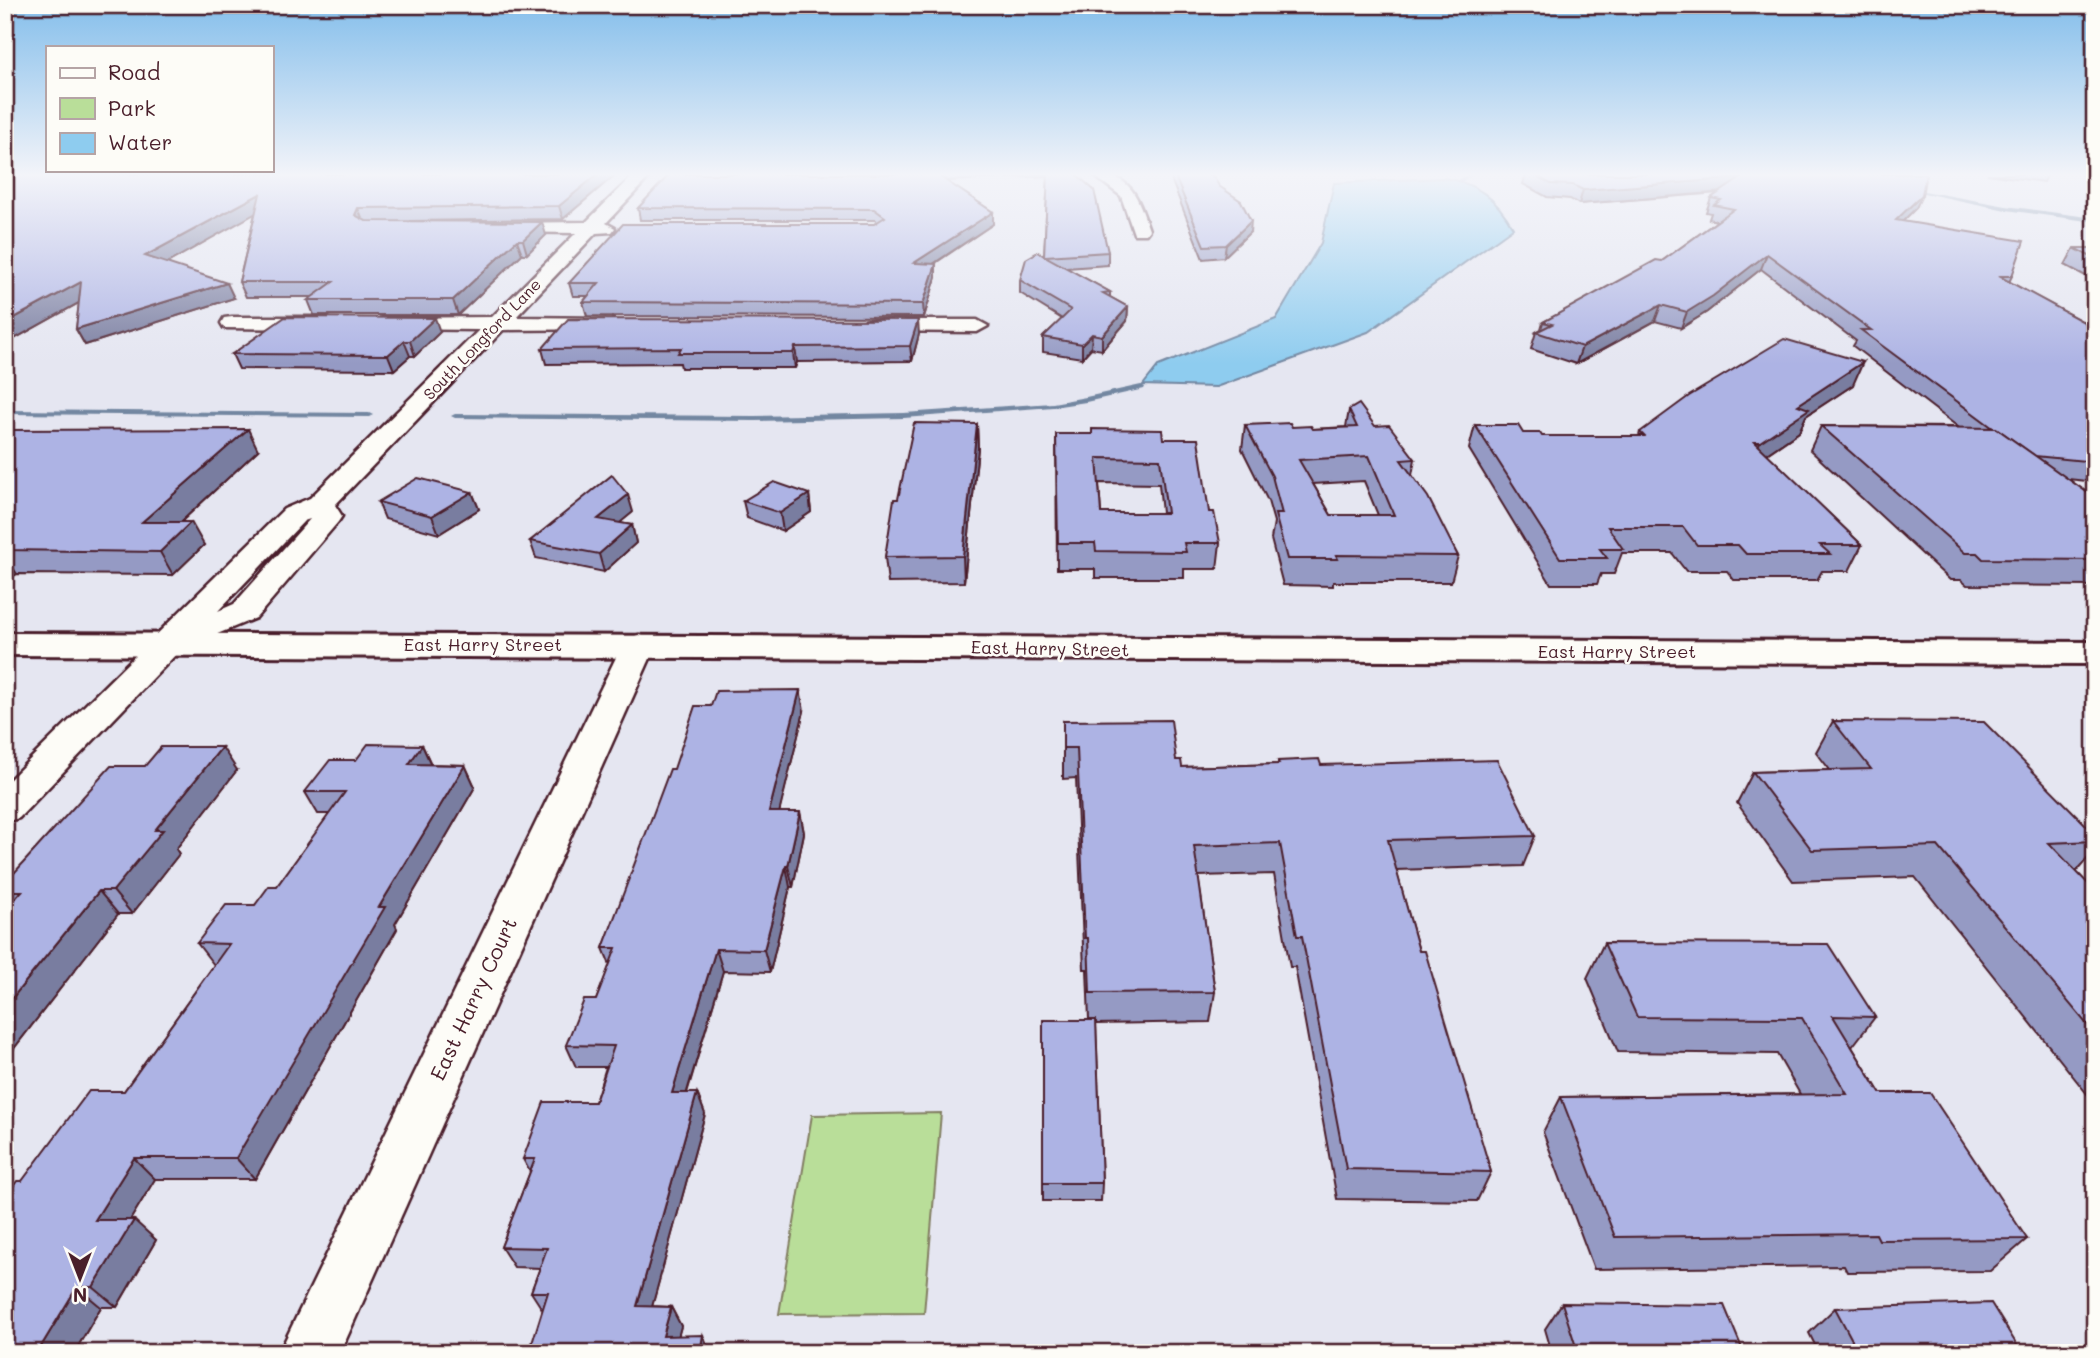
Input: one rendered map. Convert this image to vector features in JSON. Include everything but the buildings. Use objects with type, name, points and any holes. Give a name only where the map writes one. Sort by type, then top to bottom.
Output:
[{"type":"main road","name":"East Harry Street","points":[[5,644],[2095,653]]},
{"type":"street","name":"South Longford Lane","points":[[5,808],[168,645],[245,611],[328,516],[320,504],[582,237]]},
{"type":"street","points":[[233,323],[344,323]]},
{"type":"street","points":[[372,323],[635,324]]},
{"type":"street","points":[[854,326],[977,326]]},
{"type":"street","name":"East Harry Court","points":[[309,1353],[639,645]]},
{"type":"green space","points":[[941,1113],[924,1313],[779,1314],[812,1115]]},
{"type":"water","points":[[1322,237],[1500,237],[1368,332],[1216,387],[1143,385],[1158,366],[1276,319]]},
{"type":"waterway","points":[[455,416],[754,419],[904,416],[1053,405],[1141,387]]},
{"type":"waterway","points":[[5,412],[369,415]]}]
